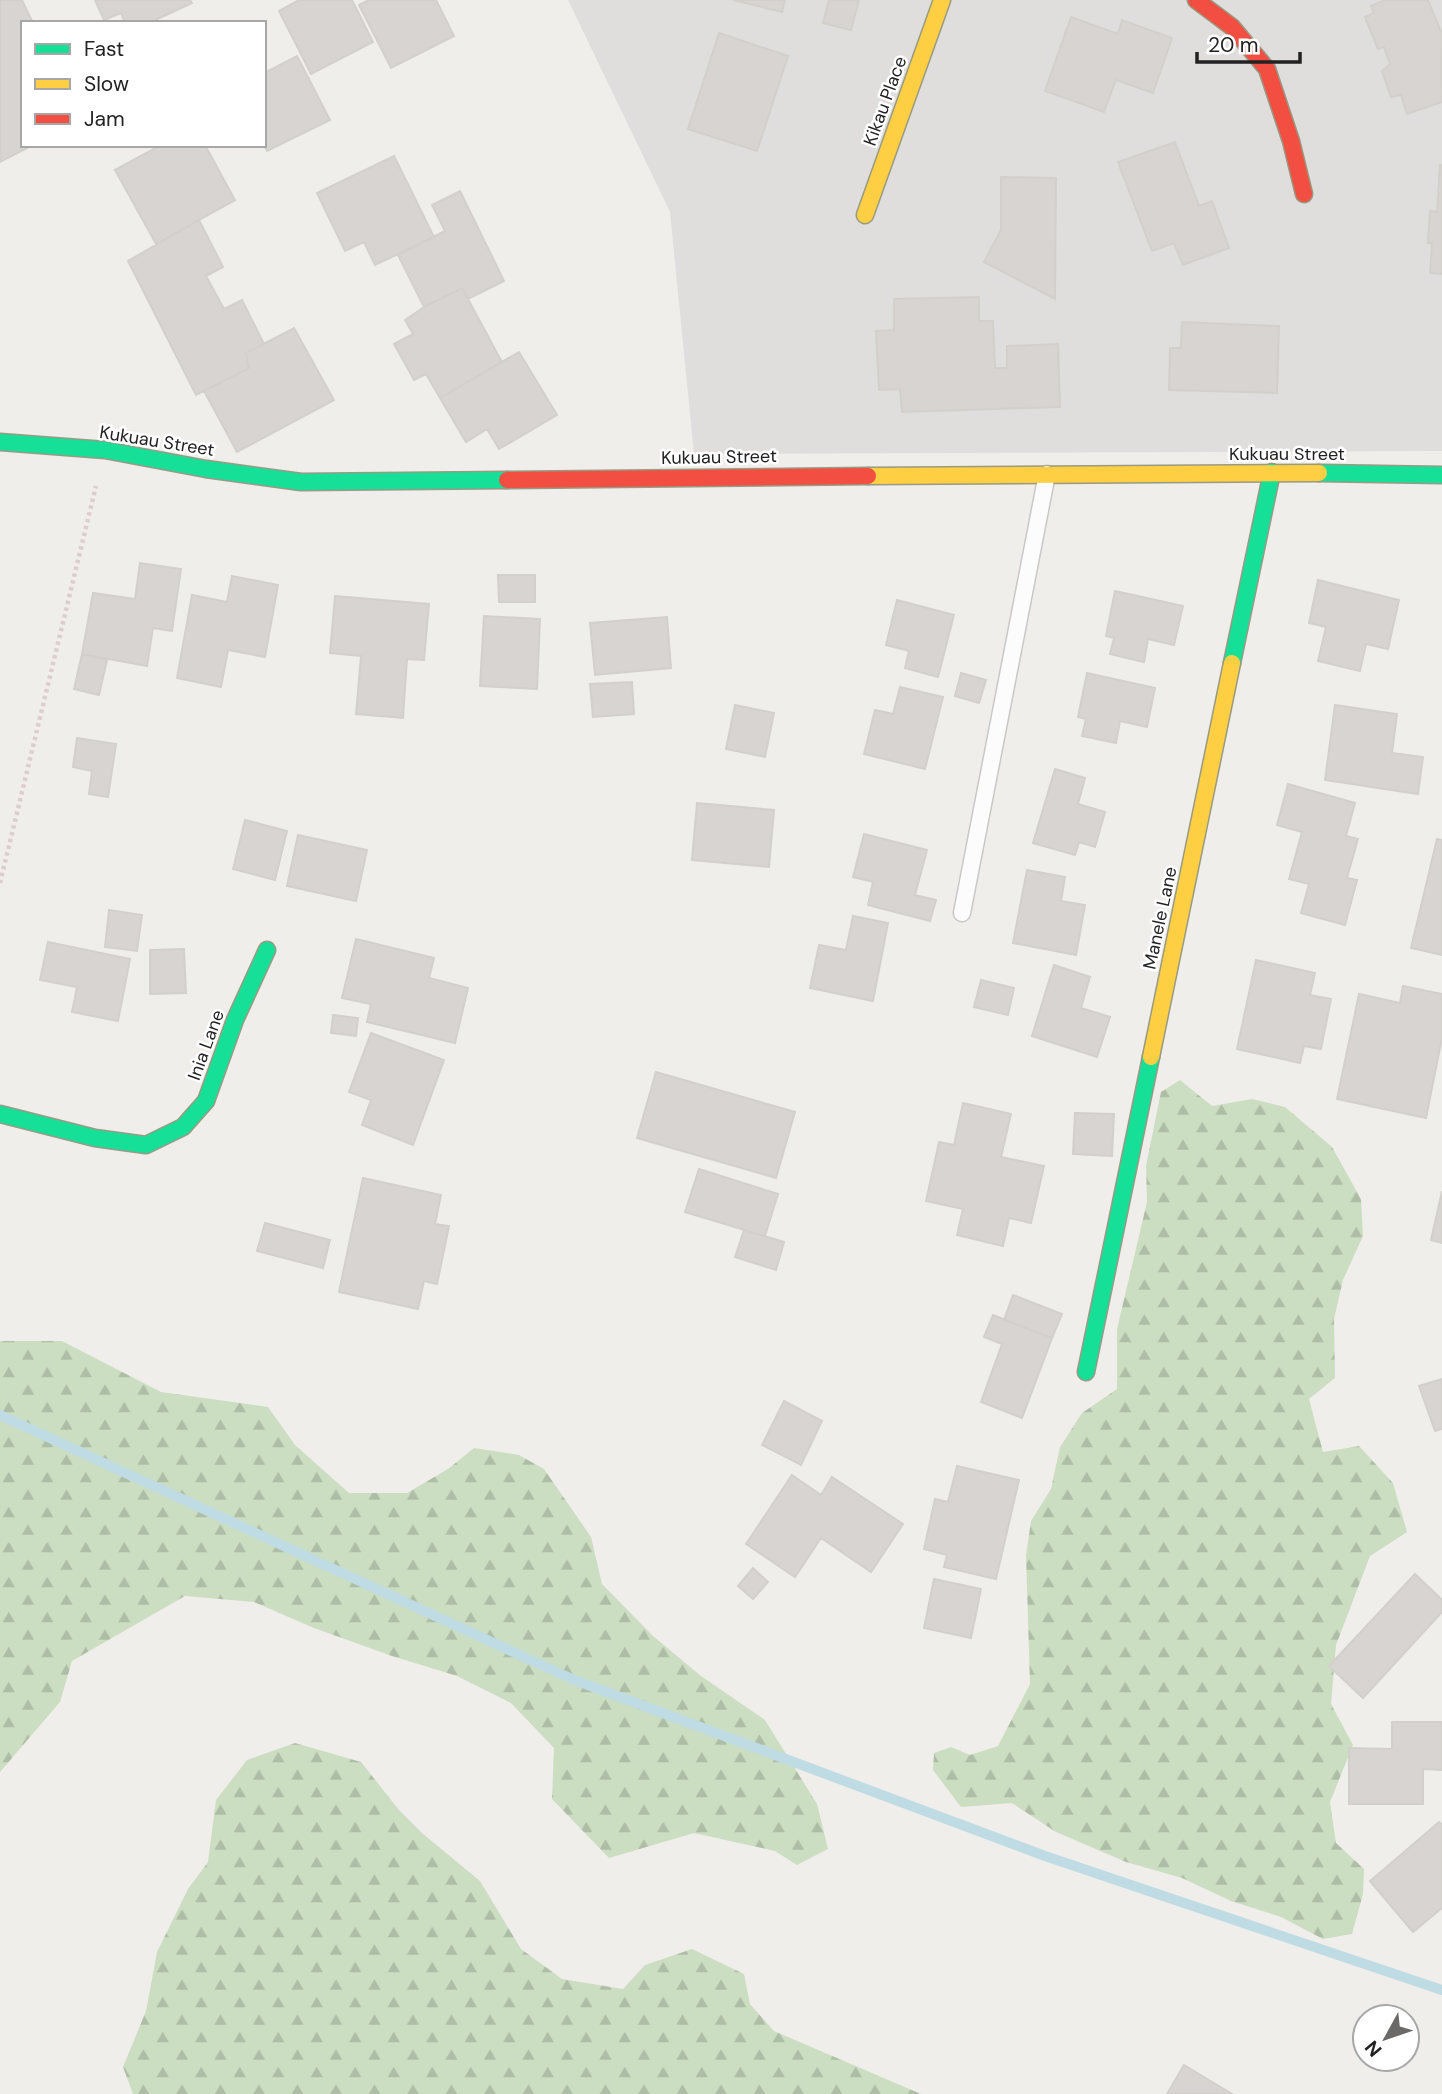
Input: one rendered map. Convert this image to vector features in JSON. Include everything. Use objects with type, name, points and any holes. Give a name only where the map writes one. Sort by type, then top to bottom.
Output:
[{"type":"street","name":"Kikau Place","points":[[865,215],[942,0]]},
{"type":"street","points":[[1196,0],[1232,27],[1267,69],[1291,141],[1304,194]]},
{"type":"street","name":"Kukuau Street","points":[[0,442],[105,450],[206,469],[301,482],[1272,472],[1442,474]]},
{"type":"street","name":"Manele Lane","points":[[1086,1372],[1272,472]]},
{"type":"street","name":"Inia Lane","points":[[0,1114],[95,1138],[146,1145],[183,1127],[206,1101],[235,1020],[267,950]]},
{"type":"lane","points":[[962,913],[1047,474]]},
{"type":"path","points":[[0,883],[105,450]]},
{"type":"shaded area","points":[[568,0],[1442,0],[1442,451],[694,454],[670,212]]},
{"type":"green space","points":[[1180,1080],[1212,1106],[1252,1099],[1285,1107],[1332,1147],[1361,1199],[1363,1236],[1343,1280],[1334,1319],[1335,1378],[1309,1399],[1323,1452],[1359,1446],[1393,1483],[1407,1532],[1370,1556],[1336,1645],[1331,1704],[1353,1745],[1330,1802],[1336,1843],[1364,1869],[1363,1894],[1352,1934],[1323,1939],[1281,1917],[1231,1901],[1182,1878],[1126,1862],[1056,1832],[1012,1803],[961,1807],[933,1770],[934,1753],[951,1747],[970,1755],[998,1746],[1030,1684],[1026,1555],[1031,1521],[1051,1489],[1060,1447],[1082,1413],[1117,1389],[1117,1329],[1147,1202],[1146,1166],[1161,1092]]},
{"type":"green space","points":[[0,1341],[62,1341],[161,1392],[268,1407],[295,1445],[349,1493],[407,1493],[448,1469],[474,1448],[519,1455],[544,1469],[591,1537],[602,1584],[653,1636],[701,1676],[765,1720],[817,1804],[828,1849],[797,1865],[775,1851],[694,1833],[609,1858],[552,1799],[554,1748],[511,1703],[457,1676],[314,1628],[254,1602],[185,1596],[72,1661],[60,1702],[0,1772]]},
{"type":"green space","points":[[295,1743],[361,1762],[399,1810],[422,1833],[480,1881],[521,1949],[562,1979],[623,1989],[645,1965],[692,1949],[744,1974],[750,2004],[774,2031],[921,2094],[133,2094],[123,2067],[146,2011],[157,1952],[188,1889],[208,1862],[216,1800],[247,1760]]},
{"type":"building","points":[[0,0],[22,0],[32,21],[21,21],[21,147],[29,147],[0,162]]},
{"type":"building","points":[[95,0],[190,0],[192,3],[153,21],[124,21],[121,13],[104,20]]},
{"type":"building","points":[[299,0],[352,0],[373,42],[311,74],[279,11]]},
{"type":"building","points":[[369,0],[436,0],[454,36],[391,68],[359,5]]},
{"type":"building","points":[[733,0],[785,0],[782,12]]},
{"type":"building","points":[[829,0],[859,0],[851,30],[823,23]]},
{"type":"building","points":[[1385,0],[1428,0],[1442,34],[1442,102],[1407,114],[1401,95],[1391,97],[1382,71],[1390,64],[1384,47],[1378,49],[1365,17],[1374,13],[1371,6]]},
{"type":"building","points":[[1071,17],[1118,34],[1122,20],[1172,38],[1153,93],[1116,80],[1104,112],[1045,91]]},
{"type":"building","points":[[719,33],[788,56],[757,151],[688,129]]},
{"type":"building","points":[[297,56],[330,120],[267,151],[266,72]]},
{"type":"building","points":[[1175,142],[1199,206],[1212,201],[1229,248],[1183,265],[1174,243],[1152,251],[1118,162]]},
{"type":"building","points":[[157,147],[206,147],[235,200],[156,244],[115,170]]},
{"type":"building","points":[[394,156],[434,237],[375,265],[364,242],[345,251],[317,193]]},
{"type":"building","points":[[1440,165],[1442,274],[1430,273],[1432,243],[1428,243],[1430,211],[1437,212]]},
{"type":"building","points":[[1001,177],[1056,178],[1055,299],[984,262],[1001,230]]},
{"type":"building","points":[[460,191],[504,281],[468,299],[462,288],[424,307],[398,255],[445,231],[432,205]]},
{"type":"building","points":[[199,220],[223,267],[206,276],[224,309],[242,300],[264,344],[246,353],[249,368],[196,395],[128,261]]},
{"type":"building","points":[[462,288],[502,362],[440,398],[426,374],[414,380],[394,344],[413,334],[405,320]]},
{"type":"building","points":[[979,297],[979,321],[993,321],[995,368],[1007,368],[1007,346],[1058,344],[1060,407],[902,412],[900,389],[879,390],[876,331],[894,330],[894,299]]},
{"type":"building","points":[[1182,322],[1279,326],[1277,393],[1169,390],[1170,348],[1181,348]]},
{"type":"building","points":[[294,328],[334,400],[237,452],[204,391],[249,368],[246,353]]},
{"type":"building","points":[[519,352],[557,415],[499,449],[487,429],[466,442],[440,398]]},
{"type":"building","points":[[140,563],[181,569],[172,631],[153,628],[147,666],[82,654],[93,593],[135,599]]},
{"type":"building","points":[[498,575],[535,575],[535,602],[499,602]]},
{"type":"building","points":[[232,576],[278,585],[265,657],[228,650],[221,687],[177,678],[192,595],[227,602]]},
{"type":"building","points":[[1318,580],[1399,600],[1388,649],[1366,644],[1360,671],[1318,661],[1326,627],[1309,623]]},
{"type":"building","points":[[1115,591],[1183,606],[1174,645],[1148,639],[1144,662],[1110,654],[1114,638],[1106,636]]},
{"type":"building","points":[[335,596],[429,604],[424,660],[407,659],[403,718],[356,714],[361,656],[330,653]]},
{"type":"building","points":[[897,600],[954,615],[938,677],[905,668],[909,651],[886,645]]},
{"type":"building","points":[[484,616],[540,619],[537,689],[480,686]]},
{"type":"building","points":[[667,617],[671,668],[595,675],[590,623]]},
{"type":"building","points":[[82,654],[107,660],[99,695],[74,689]]},
{"type":"building","points":[[961,673],[986,680],[979,703],[955,696]]},
{"type":"building","points":[[1087,673],[1155,688],[1147,727],[1120,721],[1116,743],[1082,736],[1086,719],[1078,717]]},
{"type":"building","points":[[632,682],[634,714],[593,717],[590,684]]},
{"type":"building","points":[[900,687],[943,697],[925,769],[864,754],[875,710],[893,714]]},
{"type":"building","points":[[735,705],[774,713],[765,757],[726,749]]},
{"type":"building","points":[[1335,705],[1397,714],[1392,753],[1423,757],[1418,794],[1325,780]]},
{"type":"building","points":[[77,738],[116,744],[108,797],[89,794],[92,771],[73,767]]},
{"type":"building","points":[[1055,769],[1085,778],[1078,804],[1105,812],[1095,847],[1079,842],[1075,855],[1033,843]]},
{"type":"building","points":[[1288,784],[1355,803],[1346,836],[1358,839],[1347,878],[1357,880],[1345,925],[1301,913],[1309,884],[1289,879],[1302,832],[1277,825]]},
{"type":"building","points":[[697,803],[774,810],[769,867],[692,860]]},
{"type":"building","points":[[245,820],[287,831],[275,880],[233,869]]},
{"type":"building","points":[[864,834],[927,850],[915,895],[936,900],[930,921],[868,905],[873,882],[853,877]]},
{"type":"building","points":[[298,835],[367,850],[356,901],[287,886]]},
{"type":"building","points":[[1437,839],[1442,840],[1442,955],[1411,948]]},
{"type":"building","points":[[1027,870],[1065,877],[1061,901],[1085,905],[1076,955],[1013,943]]},
{"type":"building","points":[[109,910],[142,915],[137,951],[105,947]]},
{"type":"building","points":[[853,916],[888,923],[873,1001],[810,988],[819,945],[846,950]]},
{"type":"building","points":[[356,939],[434,958],[429,978],[468,988],[455,1043],[367,1022],[371,1004],[342,998]]},
{"type":"building","points":[[48,942],[130,959],[118,1021],[72,1012],[77,987],[40,980]]},
{"type":"building","points":[[184,949],[186,993],[150,994],[150,950]]},
{"type":"building","points":[[1256,960],[1315,973],[1310,995],[1331,999],[1321,1049],[1304,1046],[1300,1063],[1237,1049]]},
{"type":"building","points":[[1054,965],[1090,977],[1081,1008],[1110,1017],[1097,1057],[1032,1036]]},
{"type":"building","points":[[981,980],[1014,988],[1008,1015],[974,1007]]},
{"type":"building","points":[[1403,986],[1442,994],[1442,1038],[1426,1118],[1337,1099],[1359,994],[1400,1003]]},
{"type":"building","points":[[333,1015],[358,1018],[356,1036],[331,1033]]},
{"type":"building","points":[[371,1033],[444,1060],[413,1145],[362,1125],[371,1100],[349,1092]]},
{"type":"building","points":[[656,1072],[795,1112],[776,1178],[637,1138]]},
{"type":"building","points":[[963,1103],[1011,1114],[1001,1157],[1044,1166],[1031,1223],[1009,1218],[1003,1246],[957,1235],[963,1209],[926,1201],[939,1142],[954,1145]]},
{"type":"building","points":[[1075,1113],[1114,1114],[1112,1156],[1073,1154]]},
{"type":"building","points":[[699,1169],[778,1194],[765,1236],[685,1212]]},
{"type":"building","points":[[363,1178],[441,1195],[435,1224],[449,1226],[437,1284],[424,1281],[418,1309],[339,1292]]},
{"type":"building","points":[[1442,1191],[1442,1243],[1431,1240]]},
{"type":"building","points":[[265,1223],[330,1240],[323,1268],[257,1251]]},
{"type":"building","points":[[744,1230],[784,1242],[776,1270],[735,1257]]},
{"type":"building","points":[[1013,1295],[1062,1314],[1052,1338],[1004,1320]]},
{"type":"building","points":[[993,1315],[1052,1338],[1022,1418],[981,1402],[1002,1344],[984,1337]]},
{"type":"building","points":[[1442,1379],[1442,1429],[1435,1431],[1419,1386]]},
{"type":"building","points":[[784,1401],[822,1421],[801,1465],[762,1445]]},
{"type":"building","points":[[957,1466],[1019,1480],[996,1579],[944,1567],[947,1555],[924,1549],[935,1499],[948,1502]]},
{"type":"building","points":[[792,1475],[821,1495],[832,1477],[903,1524],[871,1572],[821,1538],[795,1577],[746,1544]]},
{"type":"building","points":[[753,1568],[768,1582],[753,1599],[738,1586]]},
{"type":"building","points":[[1415,1574],[1442,1600],[1442,1612],[1363,1698],[1329,1666]]},
{"type":"building","points":[[934,1579],[981,1589],[971,1638],[924,1628]]},
{"type":"building","points":[[1392,1722],[1442,1722],[1442,1770],[1423,1769],[1423,1804],[1349,1804],[1349,1748],[1392,1749]]},
{"type":"building","points":[[1439,1822],[1442,1825],[1442,1908],[1413,1932],[1370,1881]]},
{"type":"building","points":[[1184,2065],[1232,2094],[1167,2094]]},
{"type":"waterway","points":[[0,1415],[572,1679],[1045,1856],[1442,1990]]},
{"type":"traffic: fast","points":[[0,442],[105,450],[206,469],[301,482],[507,480]]},
{"type":"traffic: fast","points":[[1232,663],[1272,472]]},
{"type":"traffic: fast","points":[[1319,473],[1442,475]]},
{"type":"traffic: fast","points":[[0,1114],[95,1138],[146,1145],[183,1127],[206,1101],[235,1020],[267,950]]},
{"type":"traffic: fast","points":[[1086,1372],[1151,1057]]},
{"type":"traffic: slow","points":[[865,215],[942,0]]},
{"type":"traffic: slow","points":[[868,476],[1319,473]]},
{"type":"traffic: slow","points":[[1151,1057],[1232,663]]},
{"type":"traffic: jam","points":[[1196,0],[1232,27],[1267,69],[1291,141],[1304,194]]},
{"type":"traffic: jam","points":[[507,480],[868,476]]}]
